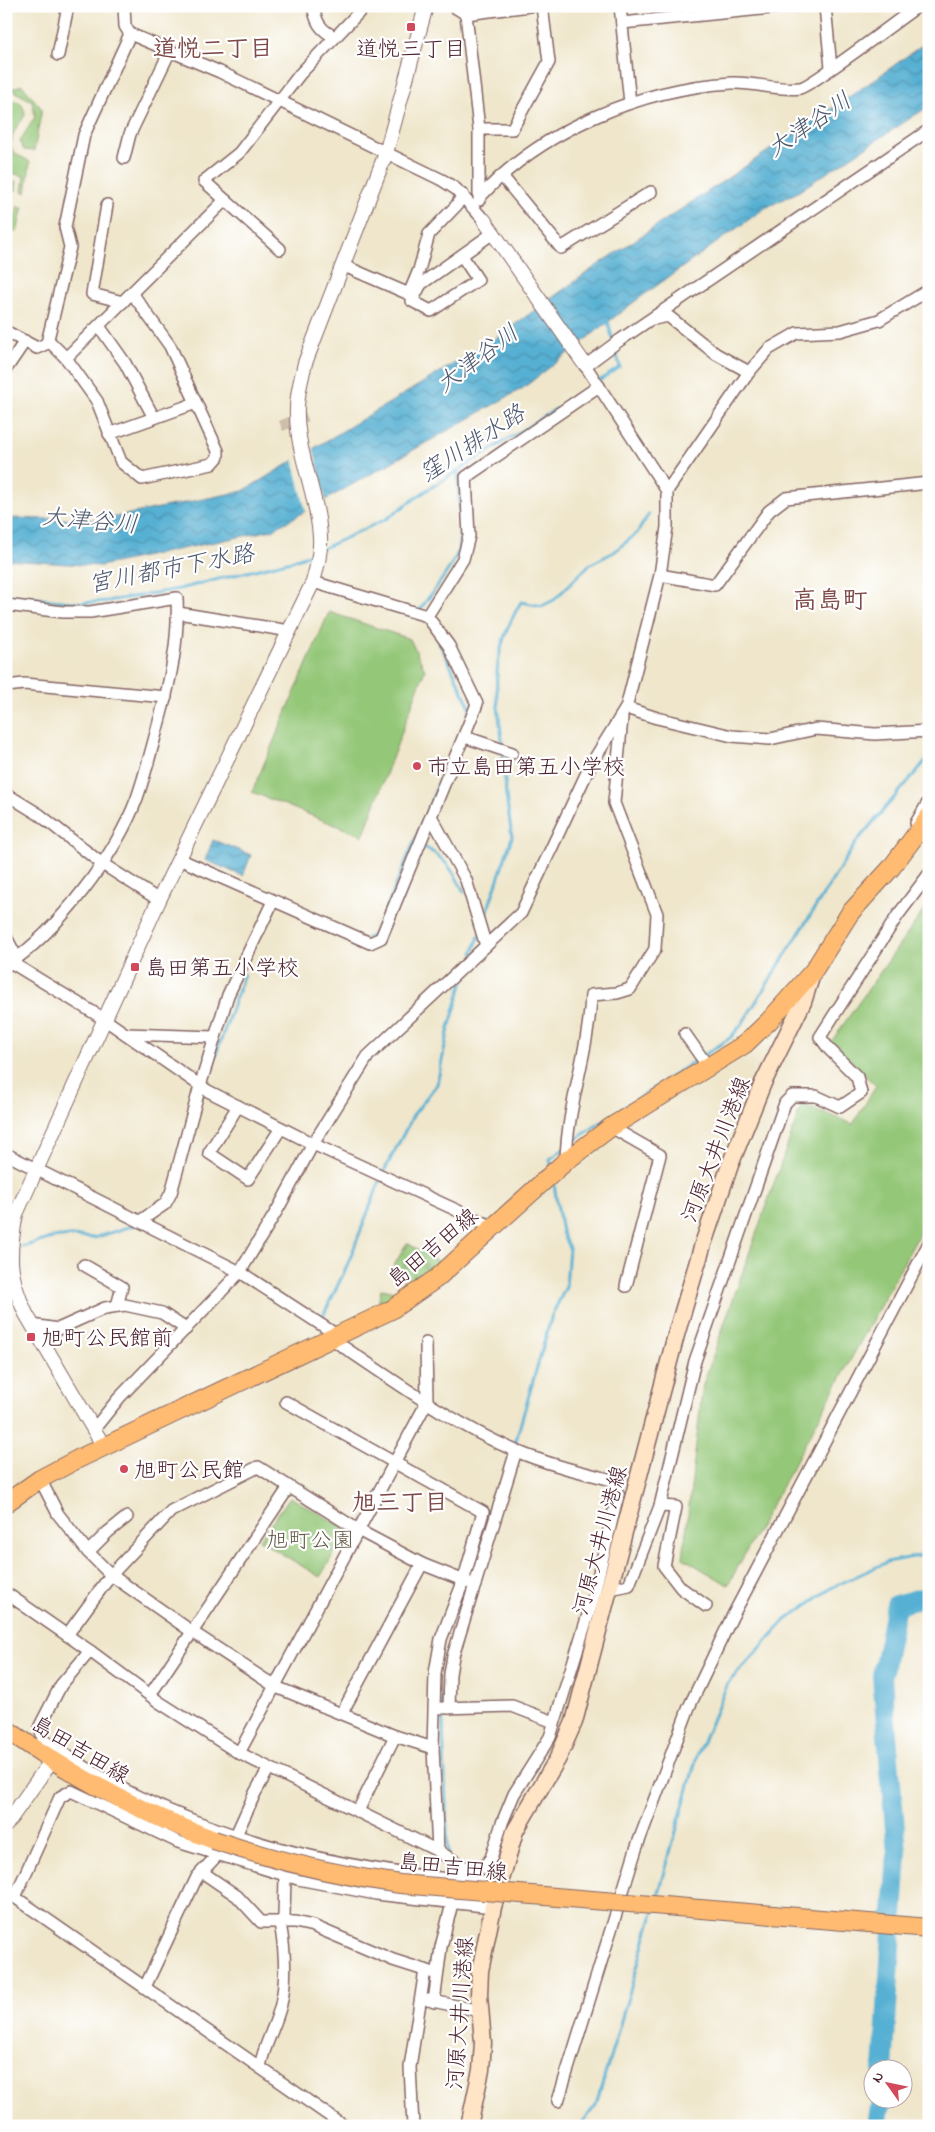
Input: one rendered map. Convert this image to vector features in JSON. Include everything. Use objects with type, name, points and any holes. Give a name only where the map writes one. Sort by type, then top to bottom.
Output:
[{"type":"main road","name":"島田吉田線","points":[[6,1503],[40,1480],[104,1447],[392,1310],[437,1278],[491,1226],[566,1161],[611,1127],[745,1044],[769,1021],[814,970],[850,913],[891,868],[929,817]]},
{"type":"main road","name":"河原大井川港線","points":[[469,2126],[481,2070],[483,2043],[479,1995],[482,1952],[499,1883],[515,1832],[558,1758],[574,1722],[676,1335],[703,1244],[730,1166],[760,1092],[803,1002],[814,970]]},
{"type":"main road","name":"島田吉田線","points":[[6,1729],[51,1761],[216,1848],[258,1855],[318,1870],[400,1884],[929,1928]]},
{"type":"street","points":[[58,55],[68,6]]},
{"type":"street","points":[[124,6],[125,26],[130,34],[281,101],[442,180],[463,195],[477,202]]},
{"type":"street","points":[[313,6],[318,25],[325,32],[335,37]]},
{"type":"street","points":[[280,249],[204,181],[239,153],[300,74],[365,6]]},
{"type":"street","points":[[104,1447],[32,1324],[16,1292],[10,1271],[9,1255],[16,1214],[159,900],[313,582],[319,557],[320,534],[297,417],[303,371],[386,153],[426,6]]},
{"type":"street","points":[[453,6],[466,14],[530,6]]},
{"type":"street","points":[[479,129],[512,128],[548,62],[542,6]]},
{"type":"street","points":[[620,6],[630,103]]},
{"type":"street","points":[[622,23],[791,6]]},
{"type":"street","points":[[825,6],[831,68]]},
{"type":"street","points":[[477,202],[525,156],[556,137],[630,103],[693,87],[734,83],[802,88],[915,8],[914,6]]},
{"type":"street","points":[[466,14],[479,129],[477,202],[484,220],[599,386],[667,490],[667,526],[660,575],[624,711],[614,803],[657,914],[655,949],[630,989],[617,993],[591,995],[585,1056],[566,1140],[566,1161]]},
{"type":"street","points":[[47,343],[70,248],[65,227],[84,135],[130,34]]},
{"type":"street","points":[[124,158],[130,134],[170,51]]},
{"type":"street","points":[[584,364],[929,130]]},
{"type":"street","points":[[502,176],[561,248],[651,192]]},
{"type":"street","points":[[342,265],[409,294],[419,270],[429,234],[456,206],[463,195]]},
{"type":"street","points":[[66,358],[225,200]]},
{"type":"street","points":[[107,205],[92,294],[123,302]]},
{"type":"street","points":[[462,256],[478,280],[431,311],[412,301],[421,284],[493,234]]},
{"type":"street","points":[[667,490],[749,372],[768,349],[797,333],[840,331],[879,320],[917,299],[929,290]]},
{"type":"street","points":[[9,333],[37,348],[50,342],[66,358],[97,401],[121,462],[142,479],[212,464],[218,457],[218,451],[170,346],[132,293]]},
{"type":"street","points":[[649,320],[668,316],[716,354],[749,372]]},
{"type":"street","points":[[99,326],[124,362],[154,418]]},
{"type":"street","points":[[6,369],[24,342]]},
{"type":"street","points":[[427,616],[463,559],[469,536],[466,477],[599,386]]},
{"type":"street","points":[[109,434],[196,402]]},
{"type":"street","points":[[660,575],[716,585],[769,511],[786,498],[929,483]]},
{"type":"street","points":[[179,859],[370,943],[381,938],[477,704],[449,646],[427,616],[313,582]]},
{"type":"street","points":[[6,605],[63,612],[90,612],[178,598],[174,665],[137,798],[102,863],[57,923],[12,962]]},
{"type":"street","points":[[178,613],[290,632]]},
{"type":"street","points":[[6,686],[24,684],[166,697]]},
{"type":"street","points":[[624,711],[732,736],[770,739],[816,729],[875,734],[929,731]]},
{"type":"street","points":[[94,1429],[119,1398],[240,1272],[279,1207],[313,1144],[368,1056],[521,914],[590,766],[624,711]]},
{"type":"street","points":[[465,737],[512,753]]},
{"type":"street","points":[[6,794],[40,815],[102,863],[159,900]]},
{"type":"street","points":[[909,843],[915,825],[929,801]]},
{"type":"street","points":[[431,816],[466,880],[486,946]]},
{"type":"street","points":[[610,1589],[628,1584],[660,1506],[695,1361],[785,1103],[792,1096],[816,1096],[840,1107],[861,1093],[857,1077],[829,1049],[820,1037],[898,915],[929,874]]},
{"type":"street","points":[[140,1221],[165,1204],[171,1193],[200,1086],[228,994],[273,901]]},
{"type":"street","points":[[6,937],[12,962],[104,1019],[200,1086],[313,1144],[491,1226]]},
{"type":"street","points":[[124,1034],[215,1037]]},
{"type":"street","points":[[685,1034],[709,1068]]},
{"type":"street","points":[[238,1106],[209,1154],[248,1179],[280,1128]]},
{"type":"street","points":[[611,1127],[660,1155],[626,1286]]},
{"type":"street","points":[[6,1154],[240,1272],[428,1402],[475,1430],[516,1451],[552,1464],[612,1480],[618,1494],[613,1527],[620,1550]]},
{"type":"street","points":[[558,2101],[636,1849],[689,1707],[732,1617],[929,1243]]},
{"type":"street","points":[[84,1265],[122,1287],[117,1306]]},
{"type":"street","points":[[32,1324],[58,1329],[105,1308],[125,1305],[162,1313],[186,1329]]},
{"type":"street","points":[[239,1753],[276,1687],[358,1530],[396,1465],[428,1402],[426,1343]]},
{"type":"street","points":[[286,1402],[483,1512],[463,1582],[441,1639],[435,1673],[433,1748],[438,1851]]},
{"type":"street","points":[[449,1708],[452,1656],[516,1451]]},
{"type":"street","points":[[67,1635],[111,1576],[171,1511],[258,1467],[358,1530],[422,1564],[463,1582],[475,1585]]},
{"type":"street","points":[[40,1480],[58,1514],[88,1552],[111,1576],[191,1631],[276,1687],[395,1736],[433,1748]]},
{"type":"street","points":[[150,1695],[289,1487]]},
{"type":"street","points":[[6,1594],[90,1651],[150,1695],[239,1753],[438,1851],[469,1870],[484,1867],[491,1858],[514,1794],[550,1737],[592,1602],[618,1494]]},
{"type":"street","points":[[660,1506],[676,1507],[664,1566],[681,1588],[706,1606]]},
{"type":"street","points":[[88,1552],[108,1532],[127,1517]]},
{"type":"street","points":[[342,1713],[422,1564]]},
{"type":"street","points":[[90,1651],[52,1700],[40,1726],[44,1740],[108,1781],[140,1798],[236,1835],[285,1851],[336,1863],[412,1875],[499,1883]]},
{"type":"street","points":[[433,1707],[512,1706],[554,1722]]},
{"type":"street","points":[[358,1811],[395,1736]]},
{"type":"street","points":[[6,1825],[51,1761]]},
{"type":"street","points":[[145,1987],[197,1876],[202,1872],[216,1848],[236,1835],[255,1793],[269,1768]]},
{"type":"street","points":[[344,2126],[11,1894],[60,1797],[71,1791],[141,1826],[216,1848],[284,1876],[376,1894],[493,1907]]},
{"type":"street","points":[[434,2002],[441,1947],[461,1865]]},
{"type":"street","points":[[202,1872],[237,1896],[261,1922],[295,1922],[313,1926],[393,1960],[437,1974]]},
{"type":"street","points":[[260,2067],[263,2049],[280,2006],[285,1976],[280,1923],[284,1917],[284,1876]]},
{"type":"street","points":[[413,2126],[410,2067],[425,1970]]},
{"type":"street","points":[[420,1998],[480,2011]]},
{"type":"green space","points":[[22,85],[42,109],[34,151],[24,150],[20,141],[35,117],[32,101],[12,90]]},
{"type":"green space","points":[[18,101],[25,112],[13,134],[11,144],[16,154],[30,162],[26,193],[22,191],[24,176],[6,172],[9,153],[6,151],[6,124],[10,124],[11,102]]},
{"type":"green space","points":[[6,179],[17,182],[16,191],[6,189]]},
{"type":"green space","points":[[18,206],[23,207],[17,232],[11,230],[11,225],[6,225],[6,219],[14,221]]},
{"type":"green space","points":[[329,612],[410,639],[425,670],[363,836],[252,792]]},
{"type":"green space","points":[[929,903],[929,1216],[728,1585],[683,1558],[703,1384],[802,1104],[853,1124],[876,1086],[831,1042]]},
{"type":"green space","points":[[407,1243],[443,1264],[417,1285],[406,1278],[407,1275],[392,1269]]},
{"type":"green space","points":[[381,1289],[401,1293],[377,1310]]},
{"type":"green space","name":"旭町公園","points":[[290,1497],[348,1530],[320,1577],[259,1540]]},
{"type":"water","name":"大津谷川","points":[[929,40],[929,106],[796,193],[765,208],[634,302],[523,388],[272,530],[100,566],[6,560],[6,518],[100,520],[243,491],[492,341],[592,269],[871,82]]},
{"type":"water","points":[[213,840],[251,855],[243,876],[205,860]]},
{"type":"pier","points":[[313,446],[326,502],[306,513],[293,458]]},
{"type":"waterway","points":[[607,318],[613,341]]},
{"type":"waterway","name":"窪川排水路","points":[[599,381],[620,367],[615,347]]},
{"type":"waterway","name":"窪川排水路","points":[[324,548],[386,519],[427,490],[556,409]]},
{"type":"waterway","points":[[419,611],[448,570],[459,548],[461,527],[458,471]]},
{"type":"waterway","points":[[503,746],[498,707],[497,672],[504,639],[521,602],[542,606],[554,600],[589,565],[614,552],[637,533],[649,514]]},
{"type":"waterway","name":"宮川都市下水路","points":[[6,595],[79,603],[108,601],[179,589],[291,561],[316,552]]},
{"type":"waterway","points":[[439,641],[470,707],[469,710]]},
{"type":"waterway","points":[[483,924],[512,837],[503,753]]},
{"type":"waterway","points":[[704,1055],[730,1038],[742,1024],[857,841],[929,757]]},
{"type":"waterway","points":[[367,938],[375,935],[440,780]]},
{"type":"waterway","points":[[421,845],[436,854],[447,864],[464,892]]},
{"type":"waterway","points":[[473,953],[479,936]]},
{"type":"waterway","points":[[383,1173],[414,1114],[437,1084],[449,1028],[466,971]]},
{"type":"waterway","points":[[213,1063],[244,974]]},
{"type":"waterway","points":[[570,1143],[699,1058]]},
{"type":"waterway","points":[[551,1166],[550,1159],[564,1149]]},
{"type":"waterway","points":[[322,1318],[347,1266],[381,1178]]},
{"type":"waterway","points":[[514,1447],[552,1315],[566,1287],[569,1248],[562,1232],[553,1179]]},
{"type":"waterway","points":[[22,1247],[52,1238],[70,1236],[94,1238],[138,1224]]},
{"type":"waterway","points":[[657,1900],[697,1756],[728,1683],[786,1620],[831,1588],[887,1562],[929,1554]]},
{"type":"waterway","points":[[884,2060],[897,1853],[882,1676],[896,1605],[929,1596]]},
{"type":"waterway","points":[[447,1661],[442,1703],[448,1854]]},
{"type":"waterway","points":[[448,1860],[448,1876]]},
{"type":"waterway","points":[[429,1969],[444,1905]]},
{"type":"waterway","points":[[580,2126],[596,2105],[654,1910]]},
{"type":"waterway","points":[[877,2126],[879,2110]]},
{"type":"tunnel","points":[[281,426],[311,414]]},
{"type":"place","name":"道悦三丁目","points":[[411,27]]},
{"type":"place","name":"市立島田第五小学校","points":[[417,766]]},
{"type":"place","name":"島田第五小学校","points":[[135,967]]},
{"type":"place","name":"旭町公民館前","points":[[31,1337]]},
{"type":"place","name":"旭町公民館","points":[[124,1469]]},
{"type":"district","name":"道悦二丁目","points":[[213,48]]},
{"type":"district","name":"高島町","points":[[830,599]]},
{"type":"district","name":"旭三丁目","points":[[400,1502]]}]
